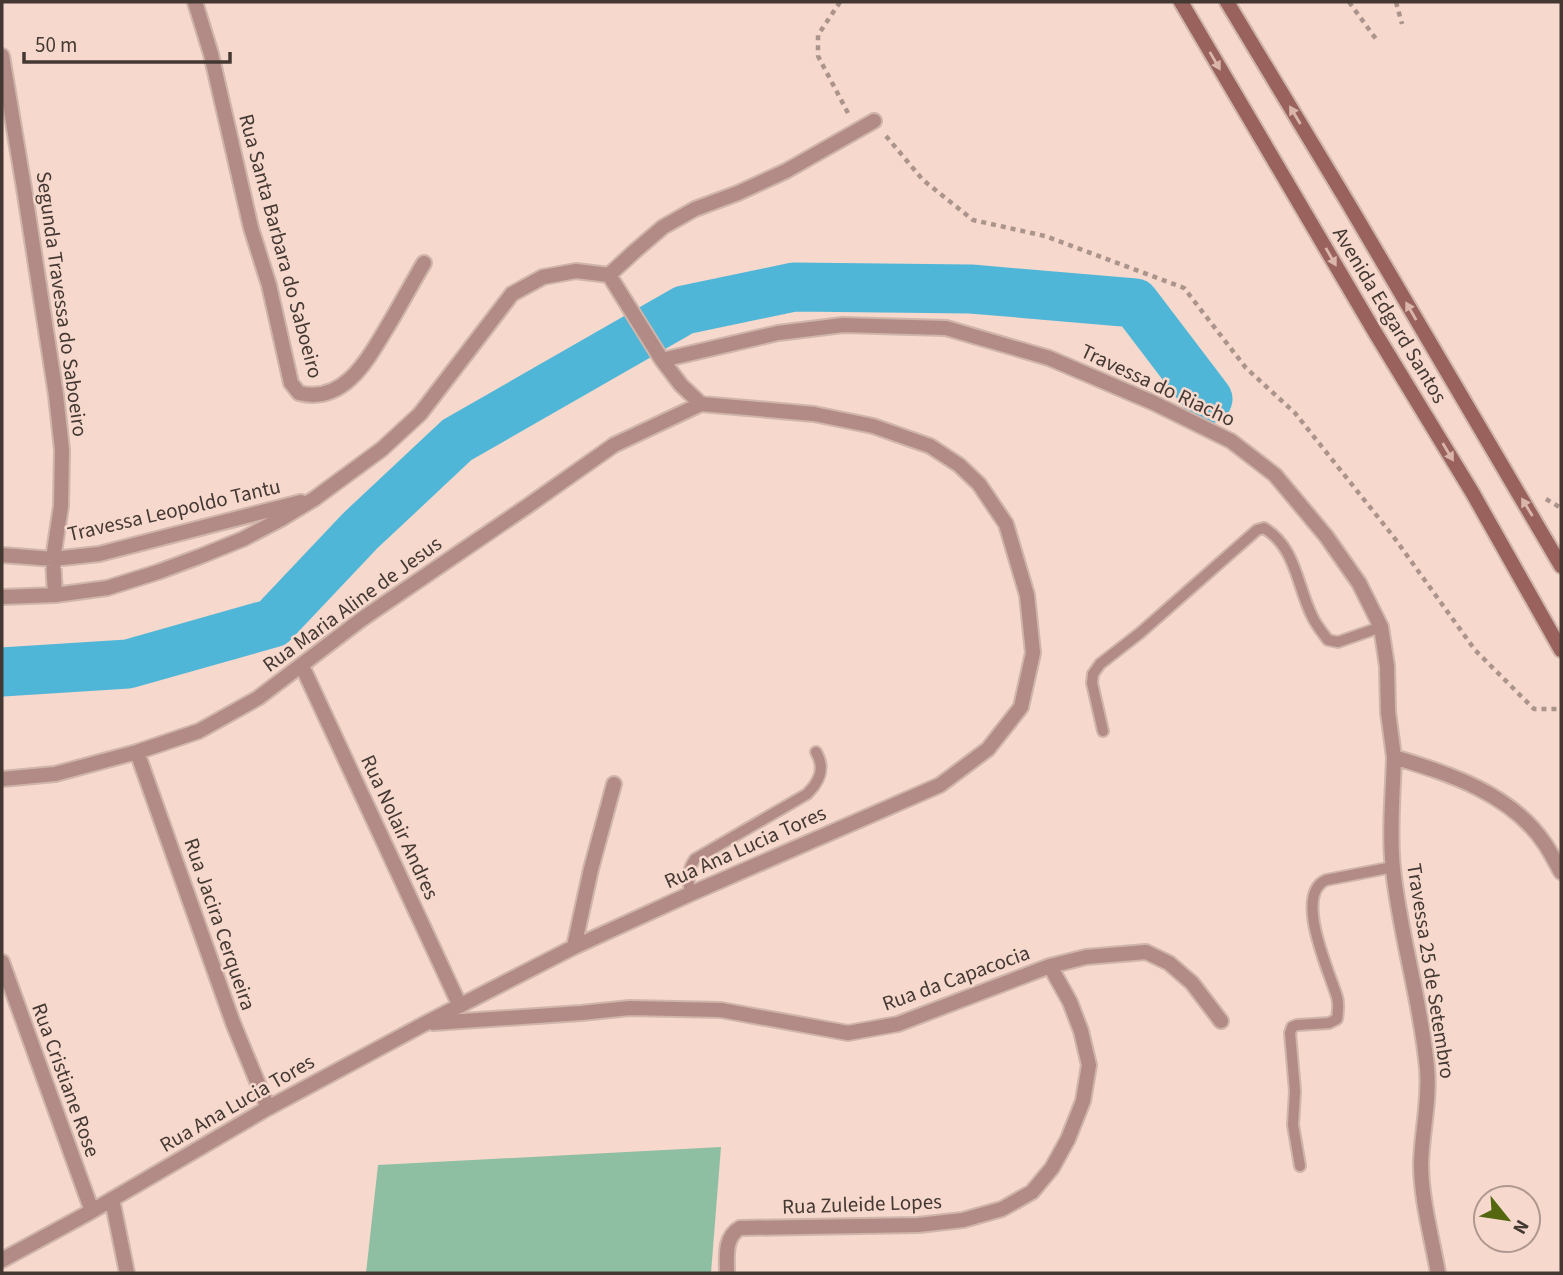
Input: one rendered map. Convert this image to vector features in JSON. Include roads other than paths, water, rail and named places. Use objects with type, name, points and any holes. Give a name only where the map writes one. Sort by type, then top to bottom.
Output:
[{"type":"main road","name":"Avenida Edgard Santos","points":[[1181,2],[1472,492],[1561,650]]},
{"type":"main road","name":"Avenida Edgard Santos","points":[[1227,2],[1348,202],[1561,566]]},
{"type":"street","name":"Rua Santa Barbara do Saboeiro","points":[[195,2],[211,54],[251,229],[269,285],[291,383],[299,393],[312,397],[327,393],[343,385],[357,373],[371,355],[424,263]]},
{"type":"street","name":"Segunda Travessa do Saboeiro","points":[[2,56],[29,215],[62,450],[61,506],[53,559],[55,595]]},
{"type":"street","points":[[2,597],[55,595],[107,588],[158,572],[243,539],[281,520],[382,449],[420,414],[512,294],[543,277],[576,271],[609,275],[663,227],[695,209],[786,171],[874,121]]},
{"type":"street","points":[[609,275],[662,360],[681,385],[701,404]]},
{"type":"street","name":"Travessa do Riacho","points":[[662,360],[778,332],[843,325],[946,328],[1049,358],[1154,403],[1231,440],[1275,475],[1326,536],[1359,583],[1381,627],[1394,757]]},
{"type":"street","name":"Rua Maria Aline de Jesus","points":[[2,779],[55,774],[199,731],[258,698],[362,619],[614,445],[701,404]]},
{"type":"street","name":"Rua Ana Lucia Tores","points":[[2,1260],[92,1211],[268,1108],[426,1023],[574,947],[940,785],[988,749],[1021,707],[1033,653],[1027,595],[1006,524],[979,484],[959,464],[930,446],[873,426],[814,414],[701,404]]},
{"type":"street","name":"Travessa Leopoldo Tantu","points":[[2,555],[53,559],[112,551],[314,499]]},
{"type":"street","name":"Rua Nolair Andres","points":[[302,666],[460,1006]]},
{"type":"street","name":"Rua Jacira Cerqueira","points":[[136,752],[233,1023],[268,1108]]},
{"type":"street","points":[[1394,757],[1443,772],[1491,794],[1526,822],[1545,843],[1561,872]]},
{"type":"street","name":"Travessa 25 de Setembro","points":[[1394,757],[1393,867],[1425,1048],[1429,1087],[1421,1164],[1425,1204],[1438,1273]]},
{"type":"street","points":[[574,947],[614,784]]},
{"type":"street","name":"Rua da Capacocia","points":[[426,1023],[630,1008],[708,1009],[848,1033],[898,1024],[1050,966],[1086,957],[1146,952],[1169,963],[1192,983],[1221,1021]]},
{"type":"street","name":"Rua Cristiane Rose","points":[[2,962],[92,1211]]},
{"type":"street","name":"Rua Zuleide Lopes","points":[[727,1273],[727,1245],[733,1232],[740,1228],[918,1226],[964,1220],[1002,1209],[1032,1192],[1052,1168],[1068,1139],[1083,1101],[1089,1065],[1081,1031],[1070,1002],[1050,966]]},
{"type":"street","points":[[112,1199],[127,1273]]},
{"type":"lane","points":[[1103,731],[1093,683],[1093,674],[1100,664],[1140,633],[1257,530],[1264,528],[1275,535],[1284,546],[1312,617],[1328,640],[1338,642],[1381,627]]},
{"type":"lane","points":[[690,894],[688,873],[695,859],[807,794],[815,786],[822,769],[816,752]]},
{"type":"lane","points":[[1300,1166],[1293,1125],[1295,1091],[1290,1033],[1292,1027],[1329,1023],[1337,1019],[1338,1013],[1338,1000],[1313,920],[1314,892],[1319,883],[1326,880],[1393,867]]},
{"type":"waterway","points":[[2,672],[128,664],[273,623],[360,531],[457,440],[684,310],[794,287],[971,289],[1135,303],[1208,399]]}]
